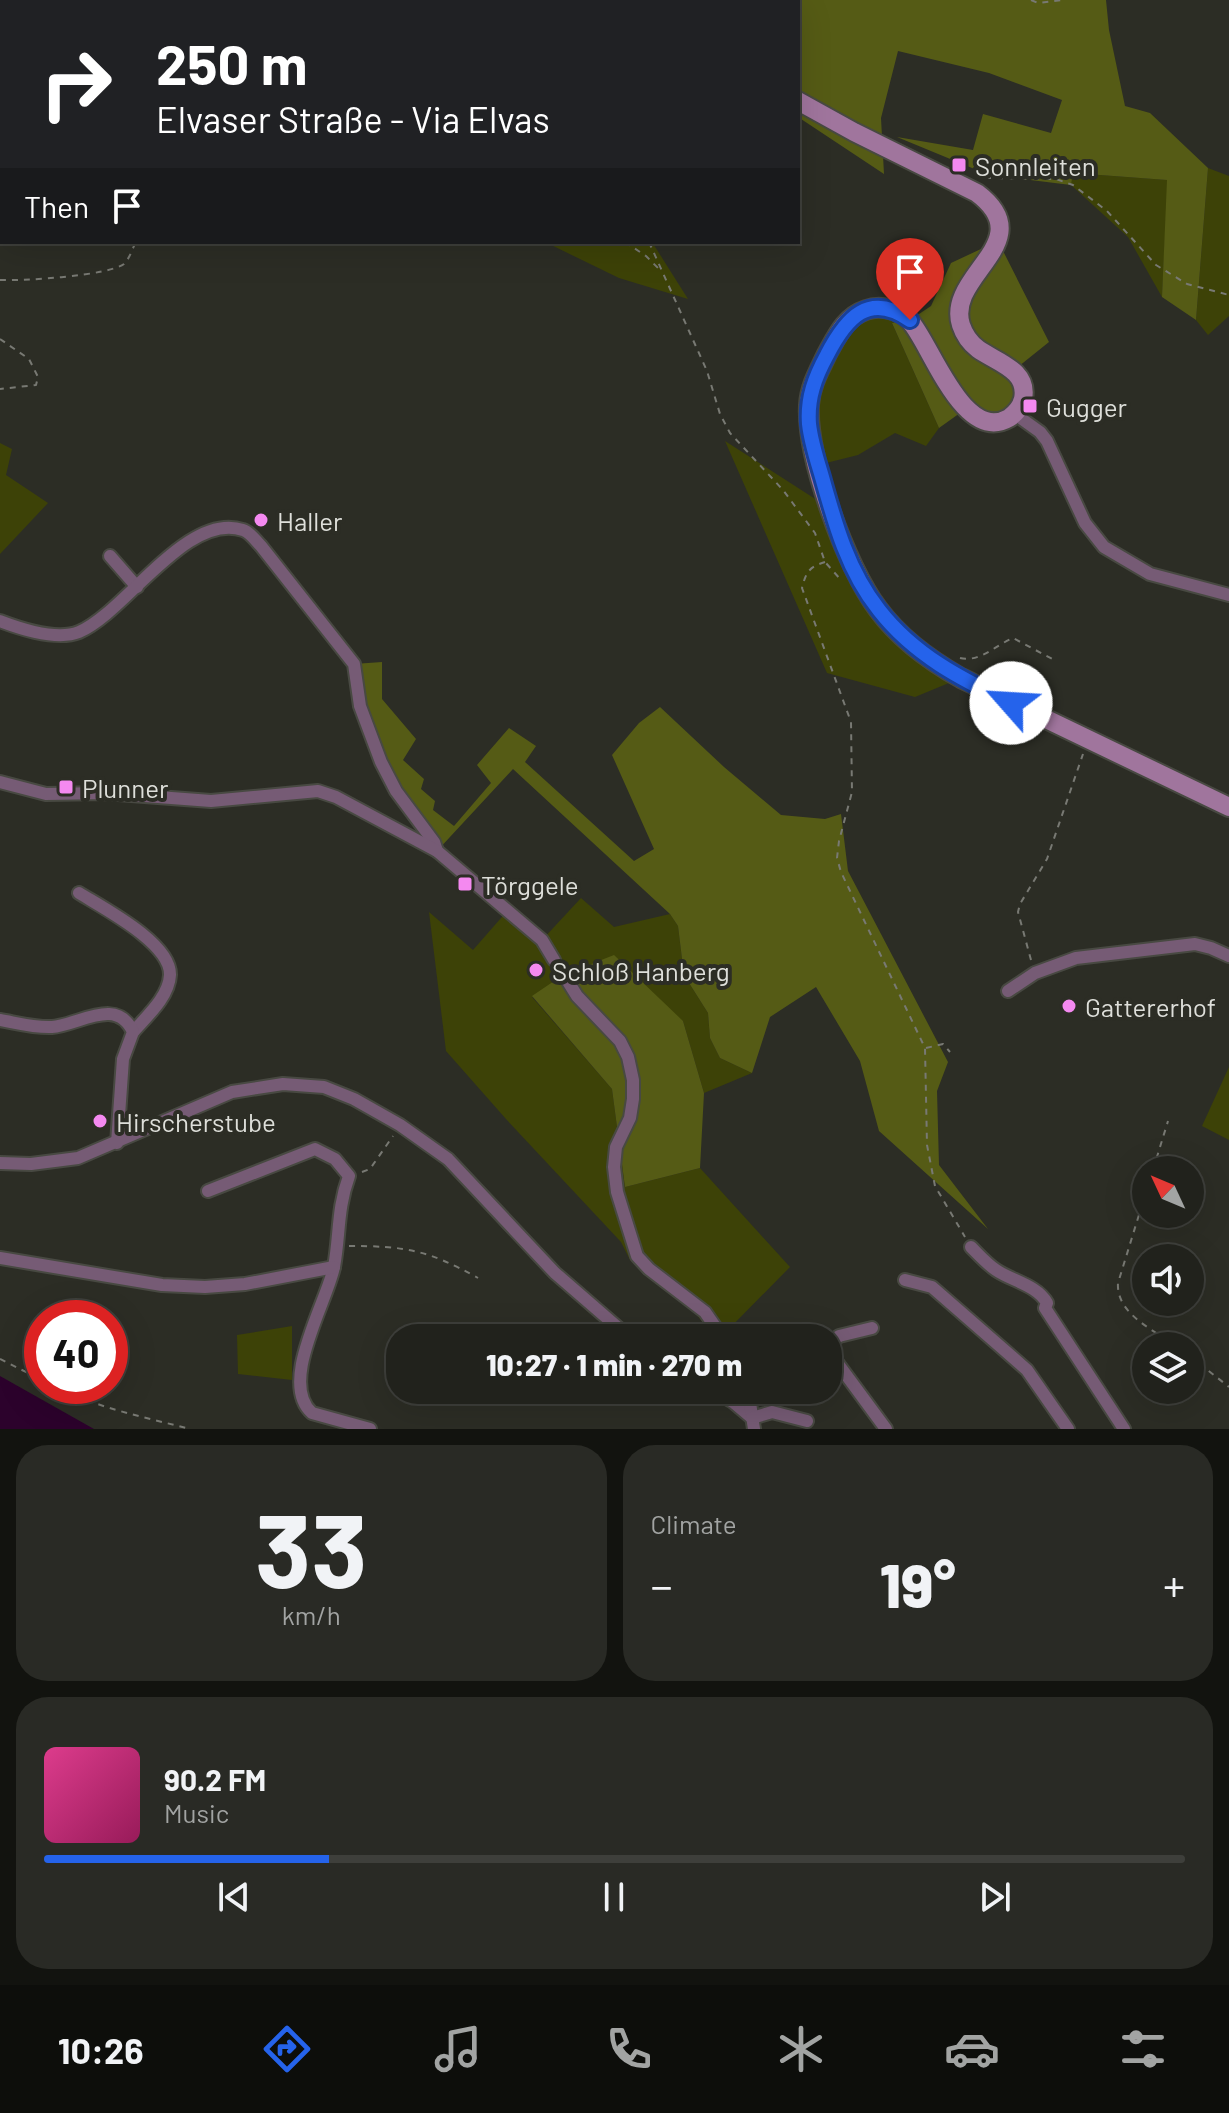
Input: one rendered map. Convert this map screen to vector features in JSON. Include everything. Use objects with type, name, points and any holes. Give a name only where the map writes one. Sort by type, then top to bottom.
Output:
[{"type":"street","points":[[800,102],[989,202],[996,213],[998,241],[959,302],[959,322],[965,336],[975,347],[1013,371],[1022,383],[1022,404],[1015,414],[993,422],[967,408],[942,378],[910,320],[897,311],[867,309],[851,318],[838,333],[814,380],[809,402],[809,425],[843,550],[861,583],[895,629],[927,658],[961,678],[1229,807]]},
{"type":"street","points":[[1015,414],[1047,441],[1085,523],[1104,547],[1150,574],[1229,595]]},
{"type":"street","points":[[0,621],[48,633],[77,633],[137,587],[179,546],[195,537],[234,529],[250,534],[354,664],[360,706],[381,762],[396,791],[434,842],[437,851]]},
{"type":"street","points":[[110,556],[137,587]]},
{"type":"street","points":[[0,782],[46,794],[105,793],[211,801],[318,791],[336,797],[437,851],[542,940],[577,996],[620,1041],[628,1057],[633,1099],[630,1118],[616,1147],[614,1167],[617,1192],[637,1256],[649,1269],[705,1312],[713,1324]]},
{"type":"street","points":[[79,893],[151,942],[166,961],[170,974],[155,1007],[133,1032],[123,1059],[117,1143]]},
{"type":"street","points":[[1008,991],[1035,973],[1076,958],[1195,944],[1229,956]]},
{"type":"street","points":[[0,1020],[57,1027],[106,1013],[120,1016],[128,1022],[133,1032]]},
{"type":"street","points":[[0,1163],[31,1164],[78,1158],[232,1092],[283,1084],[324,1087],[354,1099],[400,1125],[448,1159],[555,1273],[614,1324]]},
{"type":"street","points":[[208,1191],[315,1149],[335,1159],[349,1176],[338,1211],[334,1267],[308,1336],[301,1376],[305,1407],[312,1413],[370,1429]]},
{"type":"street","points":[[971,1247],[1000,1273],[1044,1297],[1047,1303],[1045,1308],[1124,1429]]},
{"type":"street","points":[[0,1258],[162,1285],[205,1287],[245,1284],[334,1267]]},
{"type":"street","points":[[905,1280],[932,1287],[1027,1370],[1068,1429]]},
{"type":"street","points":[[872,1328],[839,1336],[831,1343],[830,1353],[886,1429]]},
{"type":"street","points":[[735,1404],[753,1424]]},
{"type":"street","points":[[750,1404],[753,1424]]},
{"type":"street","points":[[753,1424],[772,1412],[807,1421]]},
{"type":"path","points":[[1031,0],[1038,3],[1063,0]]},
{"type":"path","points":[[985,178],[1056,179],[1073,185],[1107,211],[1156,265],[1187,284],[1229,295]]},
{"type":"path","points":[[0,280],[55,278],[112,269],[123,265],[135,244]]},
{"type":"path","points":[[628,244],[659,269]]},
{"type":"path","points":[[650,244],[707,371],[720,414],[730,433],[783,490],[807,522],[815,533],[825,562],[846,585],[854,587],[861,583]]},
{"type":"path","points":[[0,339],[29,359],[38,377],[36,385],[0,389]]},
{"type":"path","points":[[825,562],[811,566],[802,588],[851,722],[852,792],[837,858],[925,1048],[927,1145],[935,1186],[971,1247]]},
{"type":"path","points":[[958,658],[967,660],[983,655],[1013,638],[1056,661]]},
{"type":"path","points":[[1035,973],[1018,912],[1047,859],[1073,790],[1087,740]]},
{"type":"path","points":[[925,1048],[943,1044],[950,1052]]},
{"type":"path","points":[[1157,1156],[1168,1121]]},
{"type":"path","points":[[349,1176],[370,1169],[400,1125]]},
{"type":"path","points":[[1135,1228],[1117,1293],[1129,1313],[1156,1332]]},
{"type":"path","points":[[336,1246],[395,1246],[442,1257],[478,1278]]},
{"type":"path","points":[[0,1359],[24,1371]]},
{"type":"path","points":[[1204,1367],[1229,1387]]},
{"type":"path","points":[[96,1404],[190,1429]]},
{"type":"green space","points":[[800,0],[1106,0],[1125,106],[1150,113],[1208,168],[1196,320],[1162,297],[1167,180],[1073,173],[1071,185],[989,175],[897,137],[973,150],[983,114],[1051,133],[1062,100],[989,73],[898,51],[881,118],[884,174],[800,118]]},
{"type":"green space","points":[[1208,168],[1229,176],[1229,316],[1208,335],[1196,320]]},
{"type":"green space","points":[[1072,173],[1168,180],[1162,297],[1128,237],[1071,185]]},
{"type":"green space","points":[[998,241],[1049,342],[1014,370],[1022,383],[1005,420],[967,408],[939,428],[892,323],[910,320],[931,306],[951,263]]},
{"type":"green space","points":[[549,244],[653,244],[688,299],[619,278]]},
{"type":"green space","points":[[867,309],[910,320],[892,323],[939,428],[926,446],[895,433],[858,455],[818,465],[814,380]]},
{"type":"green space","points":[[725,441],[820,502],[878,609],[961,678],[915,697],[827,673]]},
{"type":"green space","points":[[0,443],[12,449],[6,475],[48,503],[0,554]]},
{"type":"green space","points":[[382,662],[382,699],[416,739],[403,760],[424,779],[421,789],[435,801],[433,810],[454,826],[491,783],[477,765],[509,728],[536,746],[525,762],[634,861],[654,849],[612,755],[639,723],[660,707],[781,815],[825,819],[841,814],[848,871],[948,1062],[937,1091],[939,1165],[988,1229],[879,1131],[860,1061],[816,987],[770,1017],[752,1073],[720,1058],[710,1038],[708,1013],[684,975],[678,926],[670,914],[513,769],[437,851],[421,838],[419,821],[381,762],[354,664]]},
{"type":"green space","points":[[581,898],[614,927],[670,914],[678,926],[684,975],[708,1013],[710,1038],[720,1058],[752,1073],[704,1093],[683,1021],[532,997],[612,1089],[625,1187],[700,1168],[790,1267],[734,1324],[704,1324],[630,1260],[621,1242],[446,1051],[429,912],[473,950],[508,910],[542,940]]},
{"type":"green space","points":[[614,955],[683,1021],[704,1093],[700,1168],[625,1187],[612,1089],[532,996],[563,975]]},
{"type":"green space","points":[[1229,1067],[1229,1140],[1202,1126]]},
{"type":"green space","points":[[292,1326],[292,1380],[238,1374],[237,1335]]},
{"type":"shaded area","points":[[0,1376],[24,1390],[24,1404],[50,1404],[94,1429],[0,1429]]},
{"type":"place","name":"Sonnleiten","points":[[959,165]]},
{"type":"place","name":"Gugger","points":[[1030,406]]},
{"type":"place","name":"Haller","points":[[261,520]]},
{"type":"place","name":"Plunner","points":[[66,787]]},
{"type":"place","name":"Törggele","points":[[465,884]]},
{"type":"place","name":"Schloß Hanberg","points":[[536,970]]},
{"type":"place","name":"Gattererhof","points":[[1069,1006]]},
{"type":"place","name":"Hirscherstube","points":[[100,1121]]},
{"type":"route","points":[[910,320],[897,311],[867,309],[851,318],[838,333],[814,380],[809,402],[809,425],[818,465],[843,550],[878,609],[927,658],[1011,703]]}]
